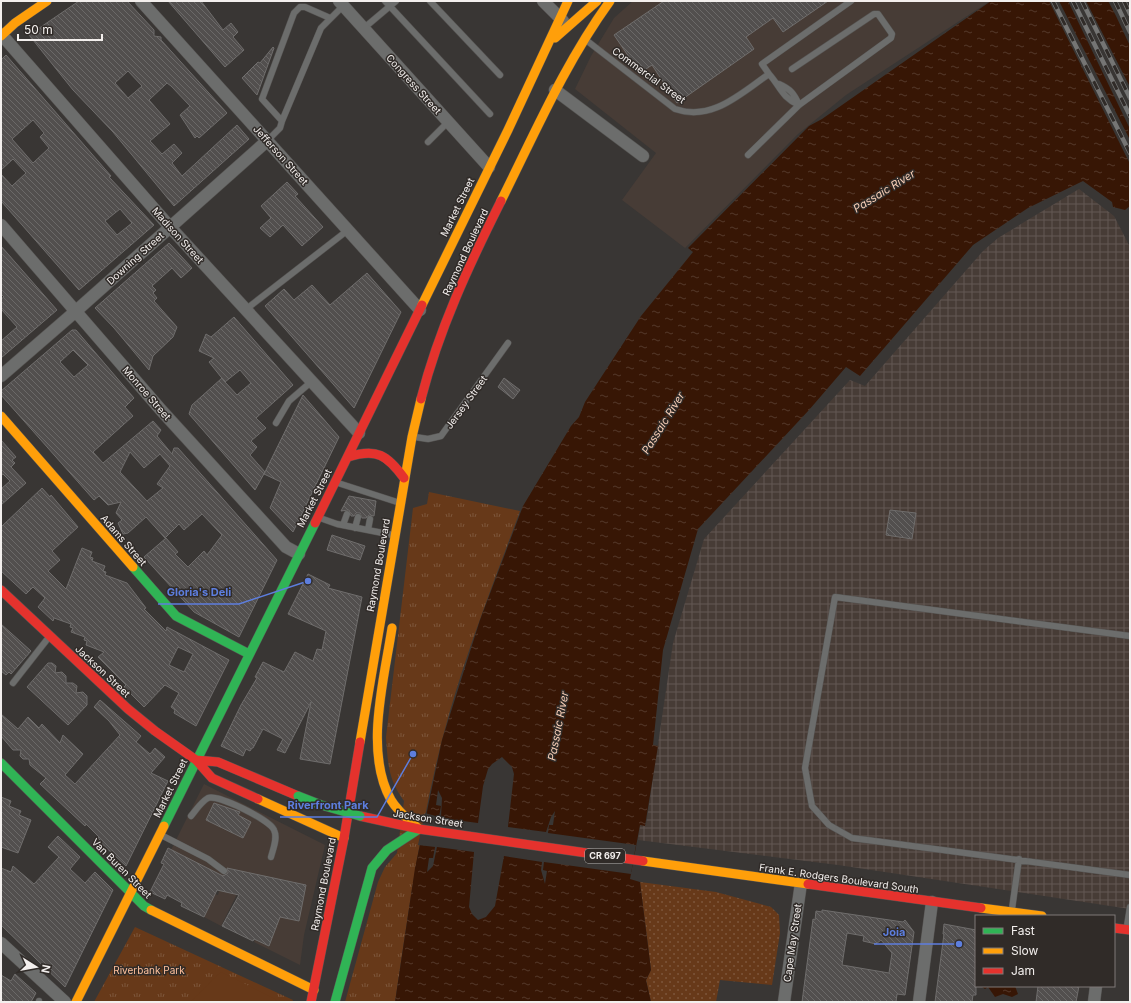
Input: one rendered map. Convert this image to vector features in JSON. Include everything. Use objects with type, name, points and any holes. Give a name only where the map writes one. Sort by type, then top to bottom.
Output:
[{"type":"main road","points":[[1,35],[15,23],[47,1]]},
{"type":"main road","points":[[564,22],[568,1]]},
{"type":"main road","points":[[564,22],[585,5],[597,1]]},
{"type":"main road","points":[[555,90],[585,35],[610,1]]},
{"type":"main road","points":[[585,5],[585,35]]},
{"type":"main road","name":"Market Street","points":[[76,1002],[334,482],[348,457],[508,130],[547,45],[564,22]]},
{"type":"main road","name":"Raymond Boulevard","points":[[311,1002],[344,838],[404,478],[412,437],[427,376],[443,328],[466,273],[555,90]]},
{"type":"main road","points":[[420,310],[426,322]]},
{"type":"main road","points":[[412,394],[412,437]]},
{"type":"main road","name":"Adams Street","points":[[1,416],[176,616],[249,654]]},
{"type":"main road","points":[[348,457],[358,453],[374,451],[384,454],[393,461],[404,478]]},
{"type":"main road","points":[[400,503],[400,564]]},
{"type":"main road","name":"Jackson Street","points":[[1,590],[49,637],[128,709],[155,731],[196,760],[212,778],[344,838]]},
{"type":"main road","points":[[336,1002],[372,868],[378,858],[398,841],[419,829],[403,815],[391,801],[385,788],[380,770],[377,748],[393,620]]},
{"type":"main road","name":"Jackson Street","points":[[196,760],[218,762],[321,805],[401,826],[664,864]]},
{"type":"main road","name":"Van Buren Street","points":[[1,763],[144,906],[314,990]]},
{"type":"main road","name":"Frank E. Rodgers Boulevard South","points":[[664,864],[1011,912]]},
{"type":"main road","name":"CR 697","points":[[1011,912],[1034,915]]},
{"type":"main road","points":[[1115,928],[1128,930]]},
{"type":"street","name":"Jefferson Street","points":[[141,1],[420,310]]},
{"type":"street","points":[[543,1],[564,22],[585,35]]},
{"type":"street","name":"Congress Street","points":[[341,3],[489,167]]},
{"type":"street","name":"Madison Street","points":[[1,35],[245,310],[359,434]]},
{"type":"street","points":[[555,90],[643,156]]},
{"type":"street","name":"Downing Street","points":[[1,376],[268,140]]},
{"type":"street","name":"Monroe Street","points":[[1,225],[162,410],[286,547],[299,554]]},
{"type":"street","name":"Cape May Street","points":[[784,1002],[801,884]]},
{"type":"street","points":[[919,1002],[932,902]]},
{"type":"street","points":[[1,942],[65,1002]]},
{"type":"street","points":[[1094,1002],[1096,987]]},
{"type":"lane","points":[[385,1],[490,114]]},
{"type":"lane","points":[[364,28],[396,1]]},
{"type":"lane","points":[[430,1],[500,75]]},
{"type":"lane","points":[[799,104],[795,94],[789,89],[778,84],[762,64],[851,1]]},
{"type":"lane","points":[[268,140],[280,128],[320,28],[330,18],[341,3]]},
{"type":"lane","points":[[282,121],[262,99],[294,13],[300,7],[305,7],[330,18]]},
{"type":"lane","points":[[748,155],[799,104],[891,38],[892,34],[881,16],[874,14],[792,69]]},
{"type":"lane","name":"Commercial Street","points":[[585,35],[675,109],[686,113],[712,111],[723,106],[769,74]]},
{"type":"lane","points":[[428,142],[448,122]]},
{"type":"lane","points":[[245,310],[348,230]]},
{"type":"lane","name":"Jersey Street","points":[[412,437],[428,440],[441,436],[508,343]]},
{"type":"lane","points":[[276,423],[290,401],[311,382]]},
{"type":"lane","points":[[334,482],[354,490],[364,496],[400,503]]},
{"type":"lane","points":[[352,497],[354,490]]},
{"type":"lane","points":[[343,526],[347,514]]},
{"type":"lane","points":[[317,517],[343,526],[394,535]]},
{"type":"lane","points":[[355,528],[358,517]]},
{"type":"lane","points":[[368,530],[370,519]]},
{"type":"lane","points":[[1130,636],[835,597],[805,768],[812,806],[829,824],[852,838],[1019,859],[1130,875]]},
{"type":"lane","points":[[13,684],[49,637]]},
{"type":"lane","points":[[191,816],[203,802],[213,797],[222,799],[267,822],[274,830],[276,836],[271,857]]},
{"type":"lane","points":[[159,834],[208,859],[224,871]]},
{"type":"lane","points":[[1011,912],[1019,859]]},
{"type":"lane","points":[[1128,930],[1130,907]]},
{"type":"shaded area","points":[[633,1],[990,1],[846,95],[798,134],[685,248],[622,200],[656,153],[575,89],[591,56],[614,18]]},
{"type":"shaded area","points":[[1079,189],[1114,216],[1130,247],[1130,909],[838,865],[638,840],[640,825],[646,825],[673,643],[704,539],[850,380],[865,386],[983,251],[998,238]]},
{"type":"shaded area","points":[[204,784],[325,845],[304,935],[300,965],[254,942],[263,920],[258,899],[237,894],[221,926],[204,917],[215,894],[218,895],[223,876],[171,850]]},
{"type":"green space","points":[[429,492],[520,511],[468,653],[442,740],[421,838],[395,1002],[345,1002],[378,882],[385,867],[397,853],[404,801],[395,786],[390,771],[386,737],[413,508],[427,504]]},
{"type":"green space","points":[[640,882],[716,892],[771,907],[779,915],[780,933],[772,985],[720,980],[716,1002],[651,1002],[646,980],[651,970]]},
{"type":"green space","name":"Riverbank Park","points":[[135,927],[293,1000],[292,1002],[94,1002]]},
{"type":"green space","points":[[221,972],[275,999],[277,1002],[190,1002]]},
{"type":"water","name":"Passaic River","points":[[991,1],[1130,1],[1130,206],[1125,210],[1113,207],[1112,202],[1083,181],[1028,208],[973,245],[860,376],[846,367],[809,410],[698,529],[663,650],[653,745],[658,746],[645,826],[640,825],[630,879],[640,882],[651,970],[646,980],[651,1002],[395,1002],[415,868],[442,740],[480,620],[523,506],[571,426],[579,417],[585,402],[641,316],[693,252],[688,248],[809,126],[822,119]]},
{"type":"water","points":[[988,987],[1015,987],[1018,994],[1012,997],[1003,994],[995,997]]},
{"type":"pier","points":[[1049,1],[1059,1],[1130,140],[1130,164]]},
{"type":"pier","points":[[1068,1],[1086,1],[1130,87],[1130,129]]},
{"type":"pier","points":[[1108,1],[1130,1],[1130,46],[1116,16]]},
{"type":"pier","points":[[502,757],[512,767],[514,774],[508,827],[546,832],[551,817],[555,811],[553,825],[549,825],[548,833],[636,845],[631,874],[544,862],[543,870],[547,871],[545,884],[541,870],[542,862],[504,856],[495,906],[486,917],[478,920],[472,914],[469,907],[474,852],[437,847],[433,866],[427,872],[429,858],[433,858],[435,847],[418,845],[425,813],[439,817],[441,806],[436,805],[438,790],[442,798],[441,818],[478,823],[483,786],[488,769]]},
{"type":"building","points":[[79,1],[127,1],[154,30],[154,36],[161,37],[161,40],[227,113],[199,138],[197,136],[195,138],[180,115],[190,106],[167,83],[149,100],[170,124],[150,141],[162,154],[174,144],[182,153],[172,163],[182,176],[237,125],[249,139],[174,206],[113,132],[73,90],[29,35]],"holes":[[[128,71],[142,86],[128,98],[115,83]]]},
{"type":"building","points":[[168,1],[201,1],[223,30],[231,23],[238,32],[233,37],[244,50],[225,67]]},
{"type":"building","points":[[664,1],[828,1],[783,32],[773,18],[746,37],[754,49],[677,103],[652,65],[640,73],[614,35]]},
{"type":"building","points":[[273,47],[274,48],[257,95],[242,78],[258,62],[260,63]]},
{"type":"building","points":[[6,55],[111,176],[109,177],[154,225],[79,290],[1,201],[1,174],[12,186],[26,173],[13,159],[1,170],[1,60]],"holes":[[[33,120],[44,133],[40,137],[49,148],[33,163],[12,139]],[[120,209],[132,223],[117,235],[105,221]]]},
{"type":"building","points":[[287,182],[298,194],[295,196],[323,227],[302,246],[283,225],[270,237],[260,228],[271,218],[261,206]]},
{"type":"building","points":[[169,243],[192,268],[181,278],[172,268],[152,286],[156,290],[153,293],[157,298],[154,301],[177,327],[173,337],[153,356],[149,370],[95,308]]},
{"type":"building","points":[[1,246],[57,310],[1,358],[1,341],[17,327],[1,309],[1,299],[4,297],[1,294]]},
{"type":"building","points":[[367,273],[401,312],[354,408],[265,306],[284,289],[294,300],[312,285],[330,305]]},
{"type":"building","points":[[234,317],[293,385],[256,418],[266,428],[251,441],[257,447],[250,455],[265,472],[255,490],[189,414],[192,405],[222,378],[209,362],[214,358],[199,351],[206,334],[211,337]],"holes":[[[240,370],[251,383],[237,395],[225,382]]]},
{"type":"building","points":[[72,330],[76,330],[134,398],[125,407],[133,416],[93,452],[103,463],[153,421],[161,430],[157,436],[172,454],[174,448],[178,448],[277,560],[239,637],[194,612],[144,557],[166,538],[178,552],[175,554],[188,567],[204,551],[207,555],[222,535],[202,514],[184,530],[179,524],[165,538],[146,517],[128,533],[123,534],[118,523],[122,520],[116,513],[121,502],[108,505],[99,496],[94,500],[1,395],[1,391]],"holes":[[[73,350],[88,365],[74,377],[60,362]],[[130,452],[144,468],[160,454],[170,466],[157,484],[163,488],[147,501],[120,472]]]},
{"type":"building","points":[[504,378],[520,390],[513,399],[498,387]]},
{"type":"building","points":[[303,395],[339,437],[293,532],[270,508],[281,482],[264,474]]},
{"type":"building","points":[[1,440],[16,457],[12,460],[15,463],[11,467],[26,483],[1,505],[1,489],[10,481],[3,474],[1,475]]},
{"type":"building","points":[[42,488],[50,497],[51,495],[78,527],[52,551],[60,560],[48,571],[66,589],[82,548],[92,552],[90,557],[93,558],[92,561],[105,566],[103,571],[106,572],[105,575],[127,583],[146,608],[144,609],[166,631],[167,627],[229,660],[196,726],[174,713],[175,710],[171,707],[179,693],[165,685],[144,707],[124,687],[126,685],[98,657],[104,652],[86,645],[87,641],[84,640],[85,637],[71,632],[73,628],[70,627],[71,624],[54,618],[53,621],[38,607],[45,598],[33,587],[26,594],[1,571],[1,527]],"holes":[[[178,647],[193,654],[184,672],[169,665]]]},
{"type":"building","points":[[349,496],[376,501],[374,516],[369,515],[366,518],[362,518],[360,513],[356,513],[354,516],[351,516],[349,510],[341,511]]},
{"type":"building","points":[[890,510],[916,513],[912,539],[886,535]]},
{"type":"building","points":[[332,535],[365,546],[360,560],[327,550]]},
{"type":"building","points":[[308,574],[330,585],[328,588],[362,597],[330,764],[300,759],[311,702],[285,753],[277,750],[283,739],[263,729],[253,748],[250,751],[246,749],[243,756],[221,746],[241,705],[257,678],[255,677],[263,662],[284,672],[295,652],[313,661],[317,649],[322,650],[326,631],[288,614]]},
{"type":"building","points":[[1,624],[31,651],[11,674],[9,672],[6,675],[1,671]]},
{"type":"building","points":[[48,663],[52,663],[56,666],[55,673],[62,672],[66,676],[66,683],[73,683],[77,686],[76,693],[83,692],[87,696],[87,705],[68,725],[27,687]]},
{"type":"building","points":[[100,700],[141,736],[136,742],[150,754],[155,748],[165,757],[151,773],[168,781],[126,866],[100,842],[99,837],[86,824],[85,826],[40,784],[46,778],[30,765],[29,759],[23,759],[20,756],[21,750],[13,750],[1,736],[1,714],[18,729],[28,717],[39,728],[42,724],[60,743],[63,735],[83,754],[65,775],[75,784],[120,735],[109,721],[94,707]]},
{"type":"building","points":[[1,797],[11,801],[9,806],[21,811],[19,815],[31,820],[18,853],[1,847]]},
{"type":"building","points":[[214,803],[240,812],[238,815],[251,822],[243,838],[206,820]]},
{"type":"building","points":[[58,836],[80,857],[70,869],[85,883],[95,872],[113,890],[65,987],[1,925],[1,868],[11,872],[13,866],[34,884],[59,857],[48,847]]},
{"type":"building","points":[[168,848],[223,876],[228,873],[227,868],[306,885],[299,921],[280,917],[269,946],[254,939],[253,941],[222,926],[239,895],[217,890],[204,917],[181,906],[182,903],[167,895],[165,899],[150,892],[164,864],[161,863]]},
{"type":"building","points":[[822,910],[903,922],[905,920],[914,932],[905,995],[897,994],[896,1002],[802,1002],[813,919],[815,920],[816,911],[822,912]],"holes":[[[847,933],[864,936],[863,941],[876,944],[881,940],[892,953],[889,973],[842,965]]]},
{"type":"building","points":[[944,924],[975,930],[976,995],[973,995],[972,1002],[935,1002]]},
{"type":"building","points":[[15,974],[36,993],[31,1002],[1,1002],[1,975],[11,981]]},
{"type":"building","points":[[1038,987],[1079,987],[1076,1002],[1036,1002]]},
{"type":"railway","points":[[1053,1],[1130,153]]},
{"type":"railway","points":[[1073,1],[1130,116]]},
{"type":"railway","points":[[1082,1],[1130,98]]},
{"type":"railway","points":[[1115,1],[1130,32]]},
{"type":"railway","points":[[1124,1],[1130,14]]},
{"type":"traffic: fast","points":[[164,826],[315,523]]},
{"type":"traffic: fast","points":[[133,567],[176,616],[249,654]]},
{"type":"traffic: fast","points":[[1,763],[144,906],[151,910]]},
{"type":"traffic: fast","points":[[298,796],[321,805],[360,816]]},
{"type":"traffic: fast","points":[[335,1002],[372,868],[387,850],[419,829]]},
{"type":"traffic: slow","points":[[1,36],[15,23],[47,1]]},
{"type":"traffic: slow","points":[[422,305],[508,130],[568,1]]},
{"type":"traffic: slow","points":[[555,38],[597,1]]},
{"type":"traffic: slow","points":[[501,201],[565,74],[579,49],[610,1]]},
{"type":"traffic: slow","points":[[360,742],[412,437],[421,399]]},
{"type":"traffic: slow","points":[[1,416],[133,567]]},
{"type":"traffic: slow","points":[[392,628],[378,716],[377,738],[379,760],[383,781],[391,800],[400,812],[419,829]]},
{"type":"traffic: slow","points":[[258,799],[344,838]]},
{"type":"traffic: slow","points":[[76,1002],[164,826]]},
{"type":"traffic: slow","points":[[643,861],[808,884]]},
{"type":"traffic: slow","points":[[981,908],[1034,915]]},
{"type":"traffic: slow","points":[[151,910],[314,990]]},
{"type":"traffic: jam","points":[[421,399],[428,373],[446,322],[501,201]]},
{"type":"traffic: jam","points":[[315,523],[422,305]]},
{"type":"traffic: jam","points":[[348,457],[367,453],[380,456],[392,464],[404,478]]},
{"type":"traffic: jam","points":[[1,590],[128,709],[155,731],[196,760],[212,778],[258,799]]},
{"type":"traffic: jam","points":[[311,1002],[344,838],[360,742]]},
{"type":"traffic: jam","points":[[196,760],[218,762],[298,796]]},
{"type":"traffic: jam","points":[[360,816],[419,829],[643,861]]},
{"type":"traffic: jam","points":[[808,884],[981,908]]},
{"type":"traffic: jam","points":[[1115,928],[1130,930]]},
{"type":"place","name":"Gloria's Deli","points":[[308,581]]},
{"type":"place","name":"Riverfront Park","points":[[413,754]]},
{"type":"place","name":"Joia","points":[[959,944]]}]
